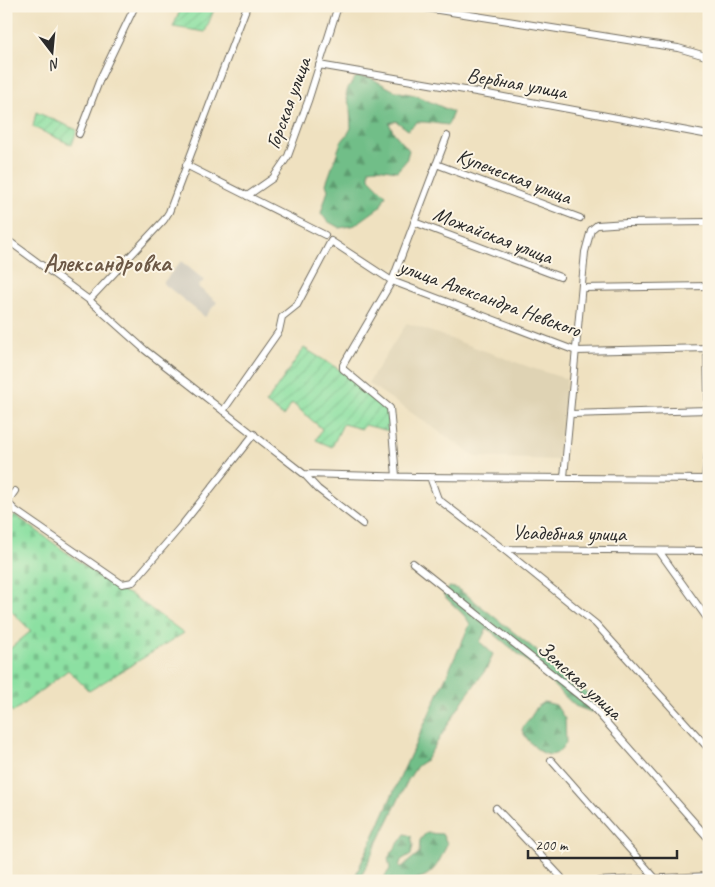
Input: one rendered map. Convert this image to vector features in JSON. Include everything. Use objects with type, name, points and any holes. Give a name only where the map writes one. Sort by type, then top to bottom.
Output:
[{"type":"street","points":[[79,134],[100,79],[135,6]]},
{"type":"street","points":[[89,300],[164,220],[169,212],[247,6]]},
{"type":"street","name":"Горская улица","points":[[247,196],[273,178],[288,156],[308,101],[338,6]]},
{"type":"street","points":[[413,6],[678,48],[709,57]]},
{"type":"street","name":"Вербная улица","points":[[319,65],[709,135]]},
{"type":"street","points":[[396,476],[390,408],[343,369],[342,365],[392,281],[447,136]]},
{"type":"street","name":"Купеческая улица","points":[[436,164],[580,218]]},
{"type":"street","points":[[186,165],[325,235]]},
{"type":"street","name":"Можайская улица","points":[[414,222],[560,277]]},
{"type":"street","points":[[564,477],[582,288],[586,252],[591,230],[597,225],[709,222]]},
{"type":"street","points":[[6,239],[89,300],[144,350],[254,434],[304,474],[318,489],[363,524]]},
{"type":"street","name":"улица Александра Невского","points":[[223,411],[279,331],[282,317],[297,305],[331,241],[392,281],[576,350],[708,348]]},
{"type":"street","points":[[582,288],[709,286]]},
{"type":"street","points":[[304,474],[707,479],[709,442],[708,348]]},
{"type":"street","points":[[570,414],[708,410]]},
{"type":"street","points":[[15,491],[8,501],[16,511],[122,584],[133,582],[182,525],[254,434]]},
{"type":"street","name":"Усадебная улица","points":[[430,477],[438,499],[502,550],[709,551]]},
{"type":"street","points":[[502,550],[596,624],[709,749]]},
{"type":"street","points":[[659,551],[709,622]]},
{"type":"street","name":"Земская улица","points":[[414,563],[590,705],[709,839]]},
{"type":"street","points":[[551,760],[656,879]]},
{"type":"street","points":[[496,808],[561,877],[561,881]]},
{"type":"street","points":[[598,881],[709,876]]},
{"type":"shaded area","points":[[181,261],[204,280],[198,287],[217,302],[205,317],[163,283]]},
{"type":"shaded area","points":[[407,323],[567,379],[558,460],[476,457],[368,383]]},
{"type":"green space","points":[[182,6],[215,7],[205,32],[173,27]]},
{"type":"green space","points":[[356,77],[369,77],[395,91],[415,95],[453,112],[448,125],[417,122],[408,130],[396,121],[389,123],[394,133],[409,150],[406,161],[397,171],[377,168],[369,169],[369,178],[386,195],[380,207],[355,225],[340,228],[327,221],[321,213],[328,190],[326,184],[341,142],[351,128],[350,107],[346,95],[348,88]]},
{"type":"green space","points":[[36,112],[77,130],[72,145],[33,127]]},
{"type":"green space","points":[[304,348],[340,370],[386,408],[391,425],[389,431],[365,425],[362,429],[343,424],[332,447],[316,440],[322,429],[292,403],[283,416],[266,403]]},
{"type":"green space","points":[[14,514],[115,588],[133,596],[184,633],[89,691],[68,670],[13,712],[6,707],[6,652],[31,631],[6,606],[6,525]]},
{"type":"green space","points":[[449,587],[456,588],[468,596],[576,682],[601,706],[597,711],[591,712],[575,706],[534,667],[487,628],[480,642],[493,654],[487,668],[464,699],[426,760],[417,766],[408,780],[359,881],[353,881],[470,624],[443,594]]},
{"type":"green space","points":[[544,702],[556,705],[565,719],[566,744],[557,753],[552,755],[541,752],[536,748],[527,739],[522,730],[536,708]]},
{"type":"green space","points":[[426,833],[442,834],[447,843],[437,865],[425,876],[418,879],[386,881],[385,876],[390,869],[388,858],[405,834],[411,836],[413,845],[411,854],[401,860],[399,867],[402,867],[419,853],[420,840]]},
{"type":"district","name":"Александровка","points":[[107,263]]}]
